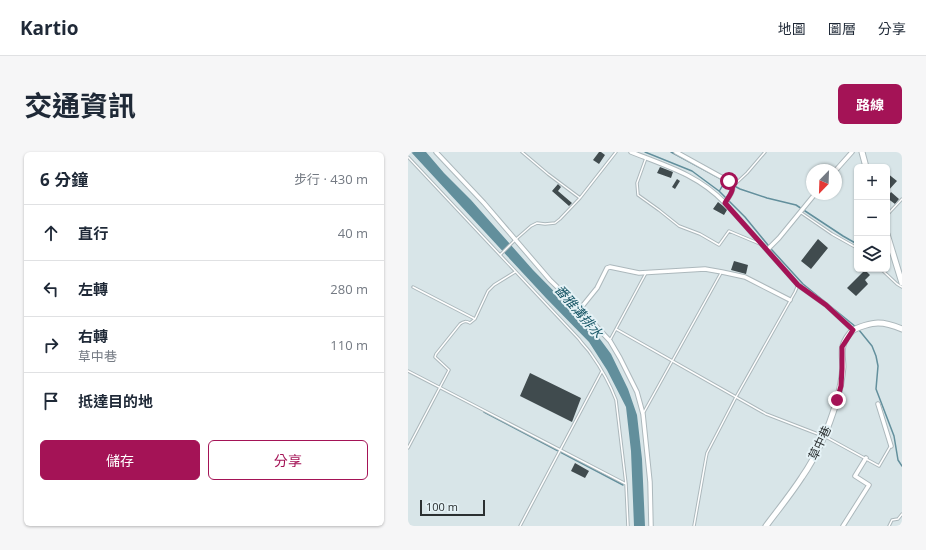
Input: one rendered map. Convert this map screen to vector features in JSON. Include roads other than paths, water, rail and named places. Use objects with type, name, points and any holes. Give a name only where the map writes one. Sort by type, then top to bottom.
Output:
[{"type":"street","points":[[436,152],[484,203],[550,280],[610,341],[620,358],[637,392],[643,414],[650,482],[651,526]]},
{"type":"street","points":[[631,152],[667,165],[701,182],[725,203],[762,245],[769,248],[798,285],[856,329],[878,323],[902,329]]},
{"type":"street","points":[[676,152],[732,183],[732,191],[725,203]]},
{"type":"street","points":[[685,157],[688,152]]},
{"type":"street","points":[[841,164],[852,152]]},
{"type":"street","points":[[862,152],[865,164]]},
{"type":"street","points":[[769,248],[810,200]]},
{"type":"street","points":[[888,236],[902,283]]},
{"type":"street","points":[[580,309],[597,288],[607,268],[610,267],[639,273],[705,269],[722,272],[745,277],[790,300]]},
{"type":"street","name":"草中巷","points":[[766,526],[802,478],[825,436],[834,412],[841,386],[842,347],[856,329]]},
{"type":"street","points":[[878,404],[891,446]]},
{"type":"street","points":[[843,526],[869,485],[855,476],[866,458]]},
{"type":"lane","points":[[522,152],[580,198]]},
{"type":"lane","points":[[500,256],[515,240],[536,223],[555,224],[580,198],[616,152]]},
{"type":"lane","points":[[733,186],[747,173],[765,152]]},
{"type":"lane","points":[[408,156],[579,340],[602,371],[616,400],[626,484],[628,526]]},
{"type":"lane","points":[[646,158],[637,183],[638,195],[679,226],[700,234],[718,245],[729,231],[762,245]]},
{"type":"lane","points":[[890,212],[902,199]]},
{"type":"lane","points":[[800,212],[832,234],[854,246]]},
{"type":"lane","points":[[408,448],[449,370],[435,357],[436,354],[460,324],[466,322],[470,324],[491,287],[515,272]]},
{"type":"lane","points":[[610,341],[647,272]]},
{"type":"lane","points":[[643,414],[722,272]]},
{"type":"lane","points":[[884,272],[902,287]]},
{"type":"lane","points":[[694,526],[706,458],[736,397],[798,285]]},
{"type":"lane","points":[[413,287],[474,319]]},
{"type":"lane","points":[[616,329],[766,414],[825,436],[879,466],[891,446]]},
{"type":"lane","points":[[408,371],[626,484]]},
{"type":"lane","points":[[520,526],[602,371]]},
{"type":"lane","points":[[889,526],[892,520],[898,519],[902,514]]},
{"type":"water","points":[[411,152],[426,152],[533,270],[597,335],[611,354],[628,389],[637,415],[642,459],[645,526],[634,526],[631,451],[626,407],[607,370],[589,342],[546,298]]},
{"type":"waterway","points":[[645,152],[692,171],[719,191],[745,217],[803,284],[856,327]]},
{"type":"waterway","points":[[671,152],[725,181],[720,190]]},
{"type":"waterway","points":[[725,181],[740,189],[767,198],[796,205],[854,242]]},
{"type":"waterway","points":[[859,330],[872,346],[876,356],[878,366],[876,389],[894,436],[898,460],[902,466]]},
{"type":"waterway","points":[[484,412],[623,485]]},
{"type":"water label","name":"番雅溝排水","points":[[579,311]]}]
